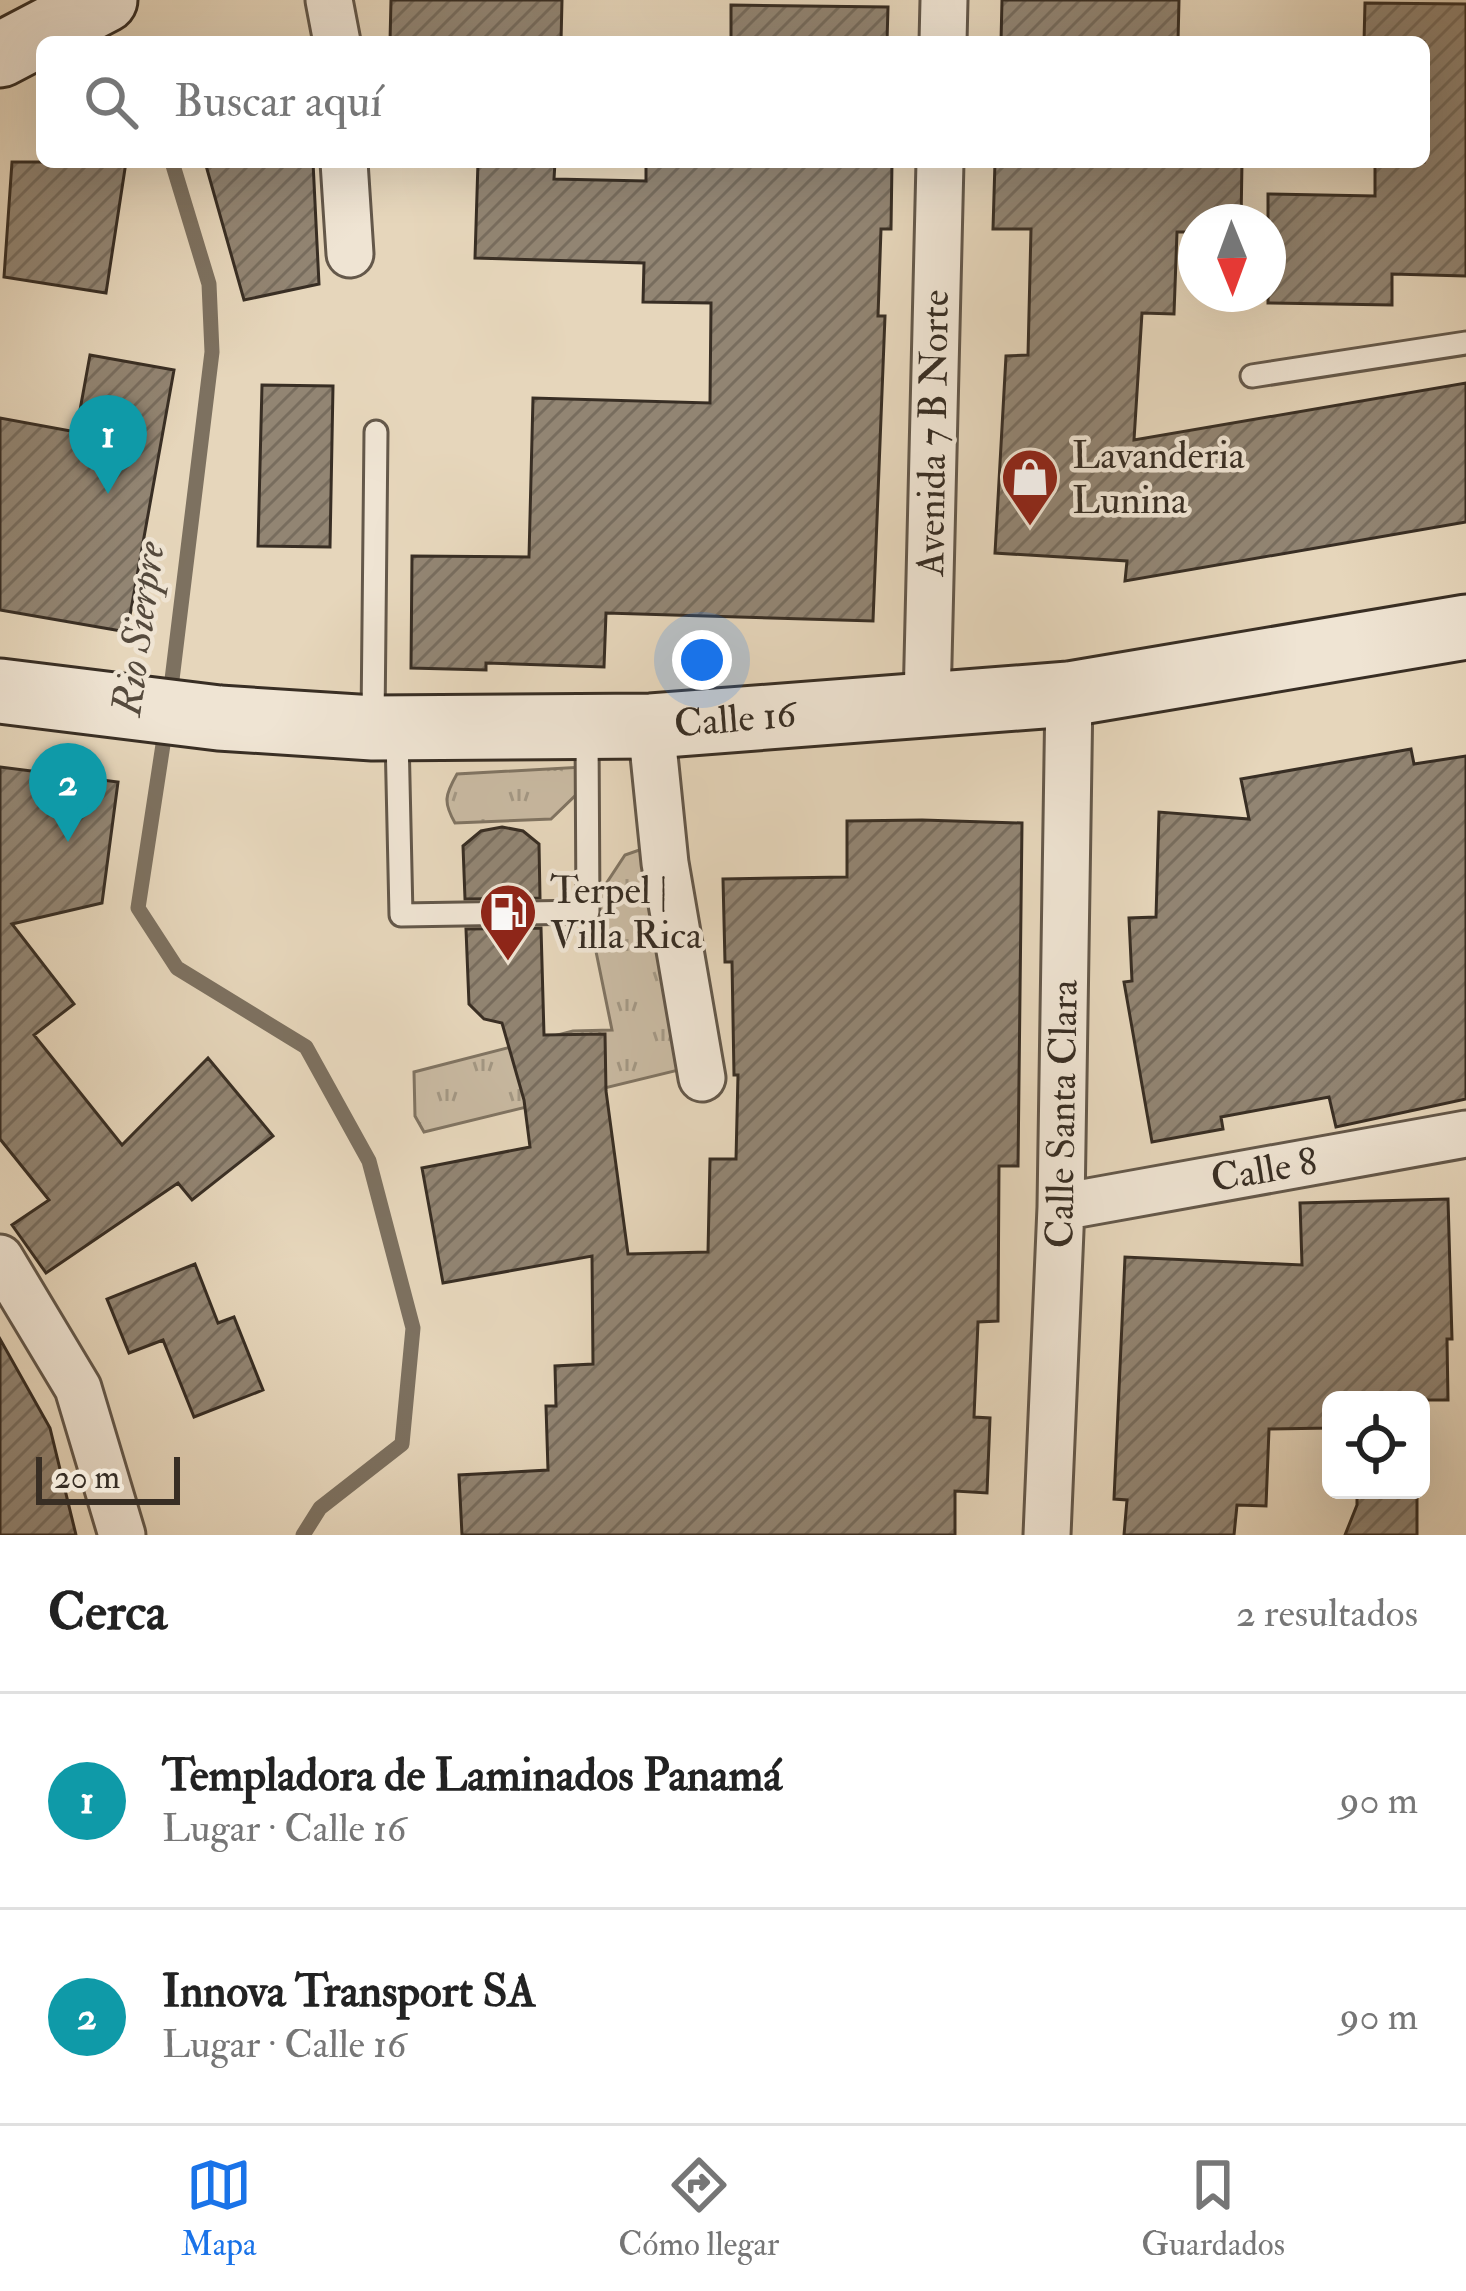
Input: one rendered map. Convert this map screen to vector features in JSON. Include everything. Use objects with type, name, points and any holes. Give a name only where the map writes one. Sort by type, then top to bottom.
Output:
[{"type":"main road","points":[[36,36],[105,0]]},
{"type":"main road","points":[[0,55],[36,36]]},
{"type":"main road","name":"Calle 16","points":[[0,691],[219,718],[385,728],[651,726],[1069,694],[1466,627]]},
{"type":"street","points":[[329,0],[336,36]]},
{"type":"street","points":[[943,36],[944,0]]},
{"type":"street","points":[[344,168],[350,254]]},
{"type":"street","name":"Avenida 7 B Norte","points":[[927,703],[940,168]]},
{"type":"street","name":"Calle Santa Clara","points":[[1046,1535],[1061,1207],[1069,694]]},
{"type":"street","points":[[651,726],[664,863],[702,1078]]},
{"type":"street","name":"Calle 8","points":[[1061,1207],[1466,1134]]},
{"type":"street","points":[[0,1258],[78,1388],[122,1535]]},
{"type":"lane","points":[[1252,376],[1466,343]]},
{"type":"lane","points":[[376,432],[385,728],[401,915],[588,912],[587,727]]},
{"type":"green space","points":[[583,767],[582,789],[551,819],[455,823],[447,804],[457,774]]},
{"type":"green space","points":[[645,848],[687,1068],[424,1132],[415,1116],[414,1072],[573,1031],[612,1030],[591,927],[594,902],[625,855]]},
{"type":"building","points":[[391,0],[562,0],[561,36],[390,36]]},
{"type":"building","points":[[1002,0],[1179,0],[1178,36],[1001,36]]},
{"type":"building","points":[[1365,3],[1466,4],[1466,276],[1392,274],[1392,305],[1286,303],[1286,204],[1268,204],[1268,194],[1375,196],[1375,168],[1430,168],[1430,36],[1364,36]]},
{"type":"building","points":[[731,5],[888,7],[887,36],[731,36]]},
{"type":"building","points":[[12,162],[36,162],[36,168],[125,168],[106,293],[4,277]]},
{"type":"building","points":[[207,168],[313,168],[319,284],[244,300]]},
{"type":"building","points":[[478,168],[555,168],[554,179],[646,181],[646,168],[892,168],[891,229],[881,229],[878,316],[885,316],[873,621],[606,613],[604,667],[486,663],[486,670],[411,668],[412,556],[529,557],[533,398],[710,403],[711,303],[643,302],[644,263],[475,258]]},
{"type":"building","points":[[995,168],[1242,168],[1241,204],[1178,204],[1174,314],[1142,313],[1134,440],[1466,383],[1466,522],[1125,581],[1127,561],[995,553],[1006,356],[1028,355],[1031,229],[993,229]]},
{"type":"building","points":[[90,355],[174,370],[127,632],[0,610],[0,418],[76,432]]},
{"type":"building","points":[[262,385],[333,386],[330,547],[258,546]]},
{"type":"building","points":[[1411,749],[1414,764],[1466,756],[1466,1099],[1336,1127],[1329,1097],[1221,1117],[1223,1129],[1152,1142],[1124,982],[1132,981],[1129,918],[1156,917],[1159,812],[1249,819],[1241,779]]},
{"type":"building","points":[[0,767],[118,782],[102,903],[12,924],[74,1004],[34,1035],[122,1145],[208,1058],[273,1136],[192,1200],[178,1183],[46,1273],[12,1225],[49,1200],[0,1139]]},
{"type":"building","points":[[847,821],[1022,823],[1018,1166],[999,1166],[998,1321],[978,1322],[974,1417],[990,1418],[987,1493],[955,1491],[955,1535],[462,1535],[459,1475],[548,1470],[546,1406],[556,1406],[555,1366],[593,1364],[592,1256],[443,1283],[422,1168],[530,1147],[524,1100],[502,1023],[484,1019],[469,1004],[466,929],[541,928],[544,1035],[605,1034],[606,1091],[628,1254],[708,1252],[710,1159],[736,1159],[738,1075],[734,1075],[732,962],[725,962],[723,879],[847,877]]},
{"type":"building","points":[[502,827],[523,831],[539,844],[540,898],[465,899],[463,846],[481,831]]},
{"type":"building","points":[[1448,1199],[1452,1339],[1447,1339],[1448,1400],[1430,1400],[1430,1391],[1322,1391],[1322,1428],[1269,1429],[1266,1506],[1237,1505],[1234,1535],[1124,1535],[1127,1500],[1114,1499],[1125,1257],[1302,1265],[1300,1203]]},
{"type":"building","points":[[195,1264],[218,1323],[234,1317],[263,1390],[194,1417],[163,1340],[129,1353],[107,1299]]},
{"type":"building","points":[[0,1339],[50,1428],[76,1535],[0,1535]]},
{"type":"building","points":[[1357,1499],[1417,1499],[1417,1535],[1345,1535]]},
{"type":"waterway","name":"Rio Sierpre","points":[[170,696],[212,352],[209,284],[174,168]]},
{"type":"waterway","name":"Rio Sierpre","points":[[166,725],[138,908],[177,968],[306,1047],[369,1161],[413,1328],[402,1444],[320,1508],[303,1535]]},
{"type":"place","name":"Templadora de Laminados Panamá","points":[[108,494]]},
{"type":"place","name":"Lavanderia Lunina","points":[[1030,528]]},
{"type":"place","name":"Innova Transport SA","points":[[68,842]]},
{"type":"place","name":"Terpel | Villa Rica","points":[[508,963]]}]
